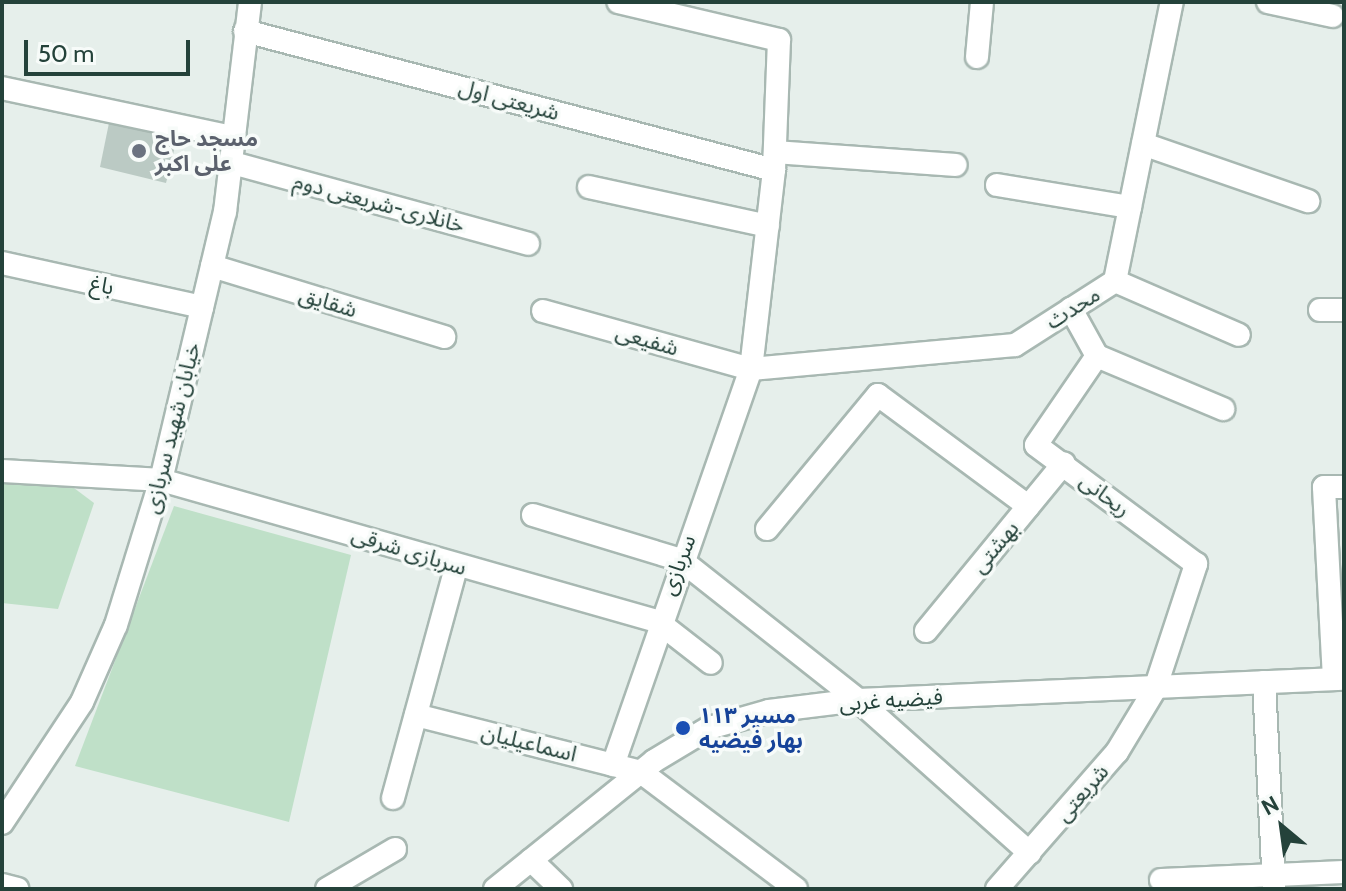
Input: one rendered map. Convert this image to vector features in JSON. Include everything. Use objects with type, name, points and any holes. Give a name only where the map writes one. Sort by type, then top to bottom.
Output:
[{"type":"street","name":"خیابان شهید سربازی","points":[[2,823],[82,702],[116,625],[161,480],[212,266],[250,2]]},
{"type":"street","points":[[618,2],[660,7]]},
{"type":"street","points":[[977,57],[982,2]]},
{"type":"street","name":"محدث","points":[[751,369],[1015,345],[1115,281],[1172,2]]},
{"type":"street","points":[[1268,2],[1333,16]]},
{"type":"street","name":"سربازی","points":[[613,765],[657,621],[751,369],[774,161],[779,40],[660,7]]},
{"type":"street","name":"شریعتی اول","points":[[245,31],[774,161],[956,165]]},
{"type":"street","points":[[2,88],[232,137]]},
{"type":"street","points":[[1143,144],[1308,201]]},
{"type":"street","name":"خانلاری-شریعتی دوم","points":[[229,162],[528,244]]},
{"type":"street","points":[[997,185],[1130,207]]},
{"type":"street","points":[[589,187],[768,226]]},
{"type":"street","name":"باغ","points":[[2,263],[202,307]]},
{"type":"street","name":"شقایق","points":[[212,266],[444,337]]},
{"type":"street","points":[[1115,281],[1239,335]]},
{"type":"street","points":[[1071,309],[1097,356],[1223,409]]},
{"type":"street","points":[[1320,310],[1344,310]]},
{"type":"street","name":"شفیعی","points":[[543,311],[751,369]]},
{"type":"street","name":"ریحانی","points":[[1097,356],[1036,445],[1196,564],[1155,689]]},
{"type":"street","points":[[767,529],[878,395],[1028,506]]},
{"type":"street","name":"بهشتی","points":[[926,631],[1064,463]]},
{"type":"street","name":"سربازی شرقی","points":[[2,471],[161,480],[456,567],[657,621]]},
{"type":"street","points":[[1339,679],[1324,487],[1344,487]]},
{"type":"street","points":[[533,515],[681,560],[858,700],[1030,853]]},
{"type":"street","points":[[393,798],[456,567]]},
{"type":"street","points":[[657,621],[711,663]]},
{"type":"street","name":"فیضیه غربی","points":[[495,889],[641,772],[709,728],[858,700],[1339,679]]},
{"type":"street","points":[[1264,682],[1273,883]]},
{"type":"street","name":"شریعتی","points":[[997,889],[1117,752],[1155,689]]},
{"type":"street","name":"اسماعیلیان","points":[[416,715],[641,772]]},
{"type":"street","points":[[641,772],[796,889]]},
{"type":"street","points":[[327,889],[395,849]]},
{"type":"street","points":[[531,860],[561,889]]},
{"type":"street","points":[[1161,880],[1273,883],[1344,872]]},
{"type":"street","points":[[2,885],[18,889]]},
{"type":"green space","points":[[2,482],[70,485],[94,503],[58,609],[2,603]]},
{"type":"green space","points":[[174,506],[351,555],[289,822],[75,766]]},
{"type":"building","name":"مسجد حاج علی اکبر","points":[[110,118],[178,134],[166,183],[100,167]]},
{"type":"place","name":"مسجد حاج علی اکبر","points":[[139,151]]},
{"type":"place","name":"مسیر ۱۱۳ بهار فیضیه","points":[[683,728]]}]
